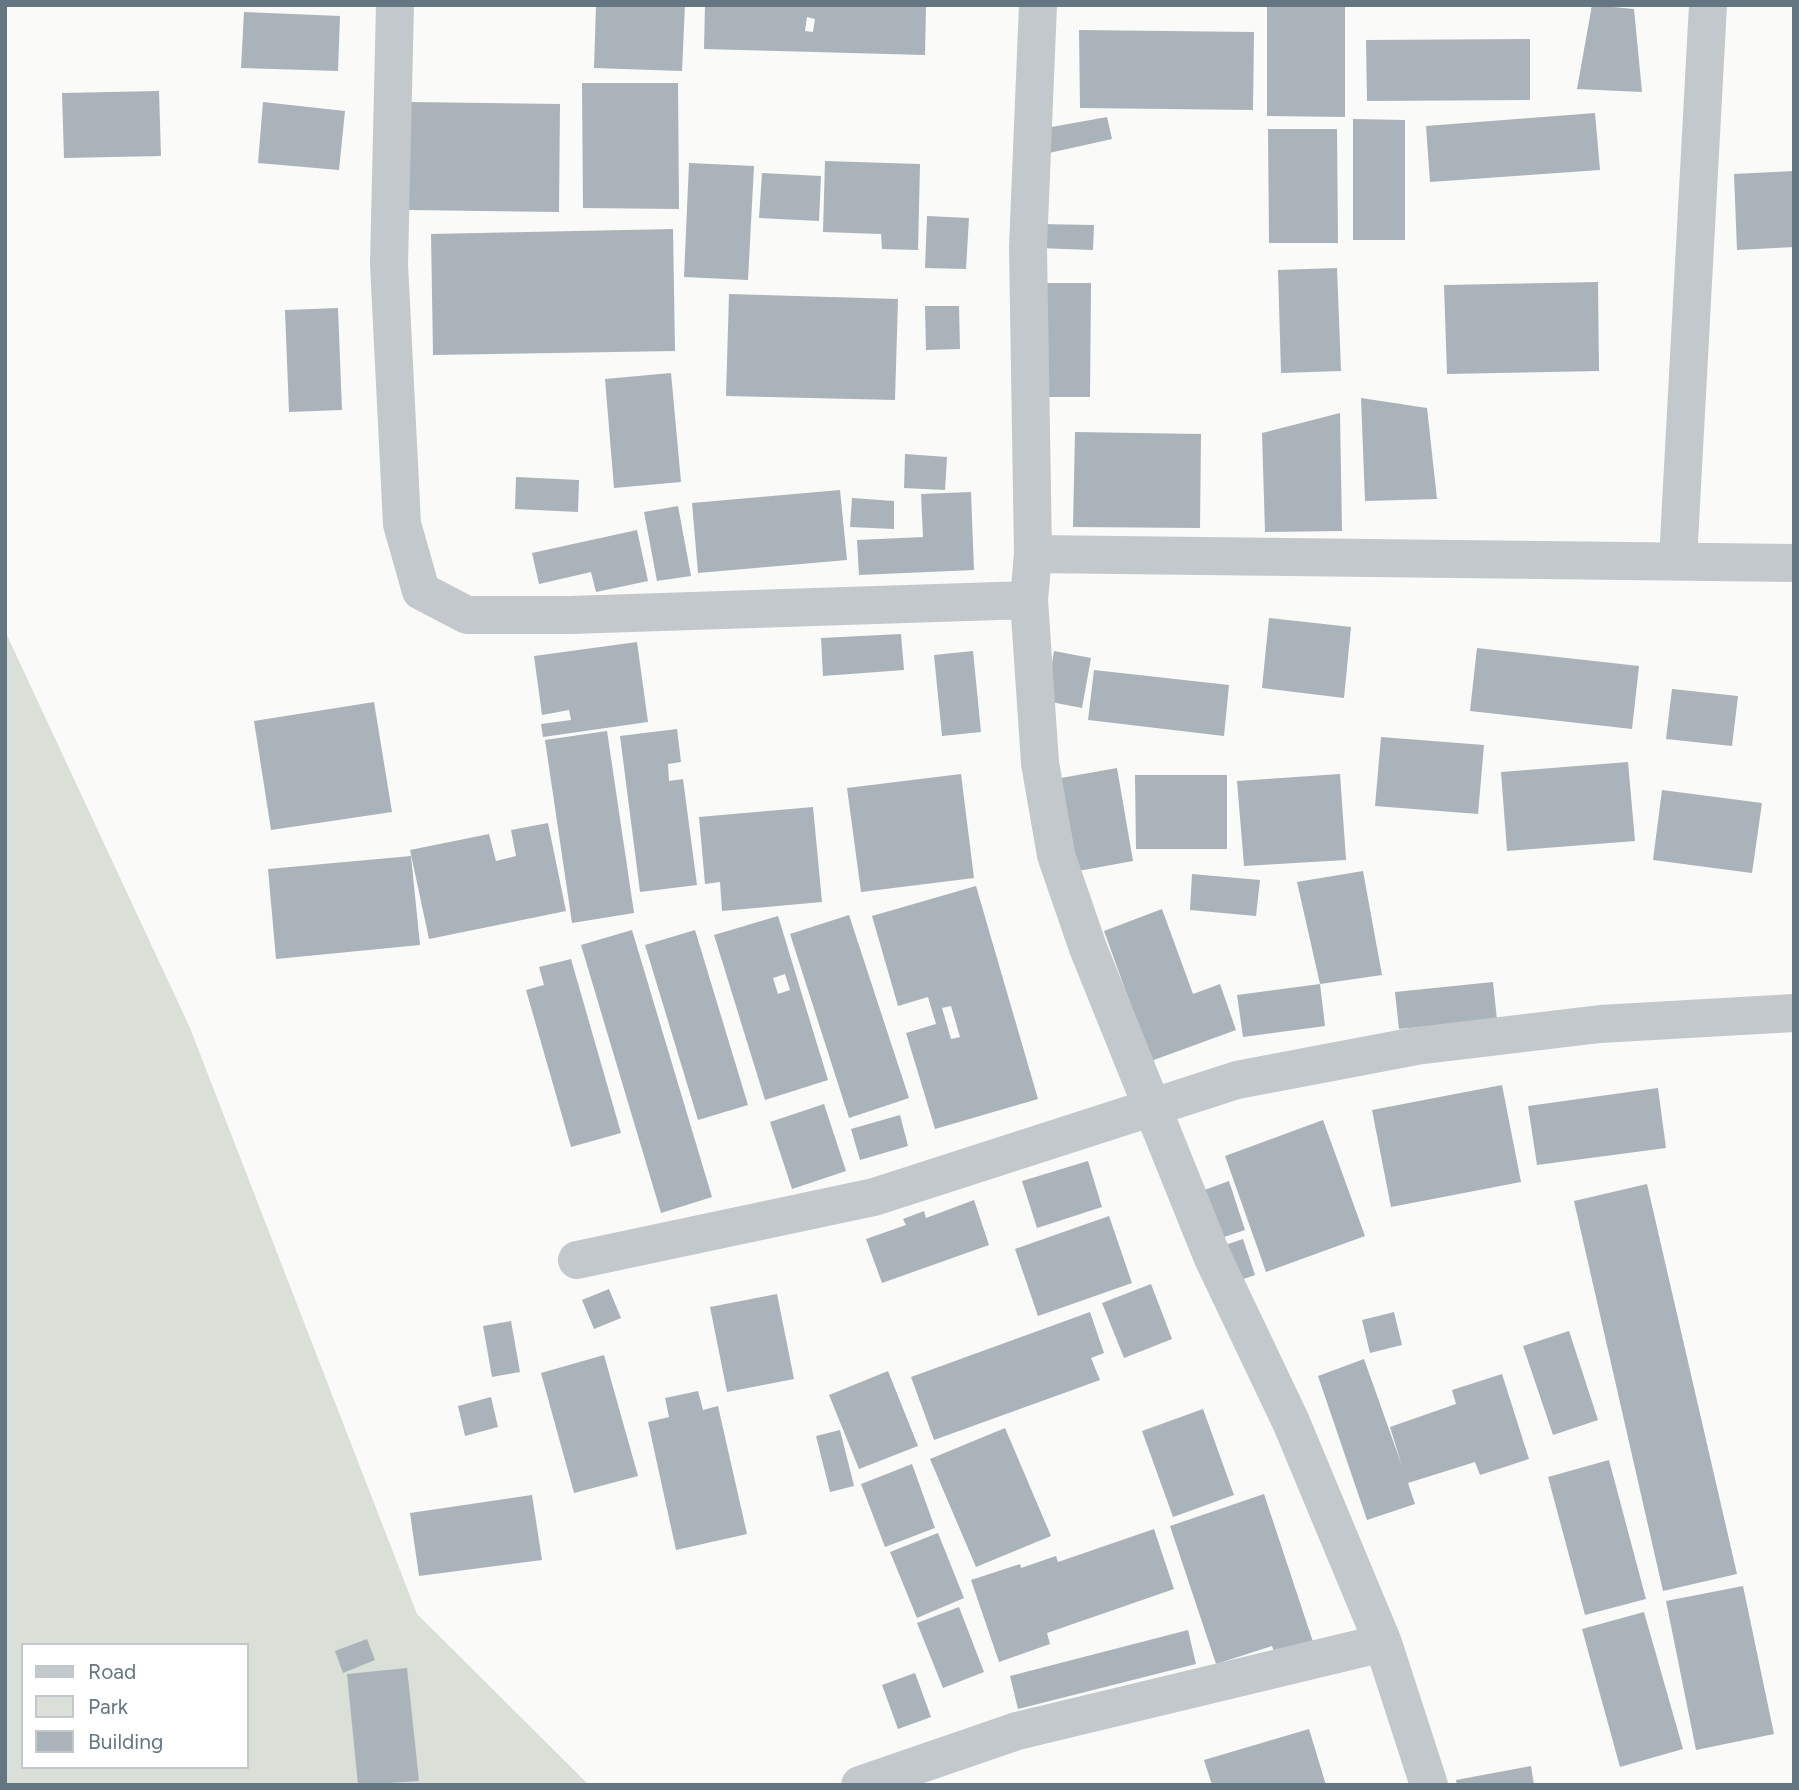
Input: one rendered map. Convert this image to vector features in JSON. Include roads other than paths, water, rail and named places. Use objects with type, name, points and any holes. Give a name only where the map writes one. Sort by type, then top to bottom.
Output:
[{"type":"street","points":[[395,5],[389,264],[402,524],[421,591],[467,615],[584,615],[1029,600]]},
{"type":"street","points":[[1038,5],[1028,247],[1033,554],[1029,600],[1040,762],[1056,855],[1088,948],[1212,1256],[1292,1422],[1383,1643],[1429,1785]]},
{"type":"street","points":[[1678,560],[1708,5]]},
{"type":"street","points":[[1033,554],[1794,563]]},
{"type":"street","points":[[577,1260],[874,1197],[1237,1080],[1416,1046],[1600,1024],[1794,1013]]},
{"type":"street","points":[[860,1785],[1017,1731],[1383,1643]]}]
